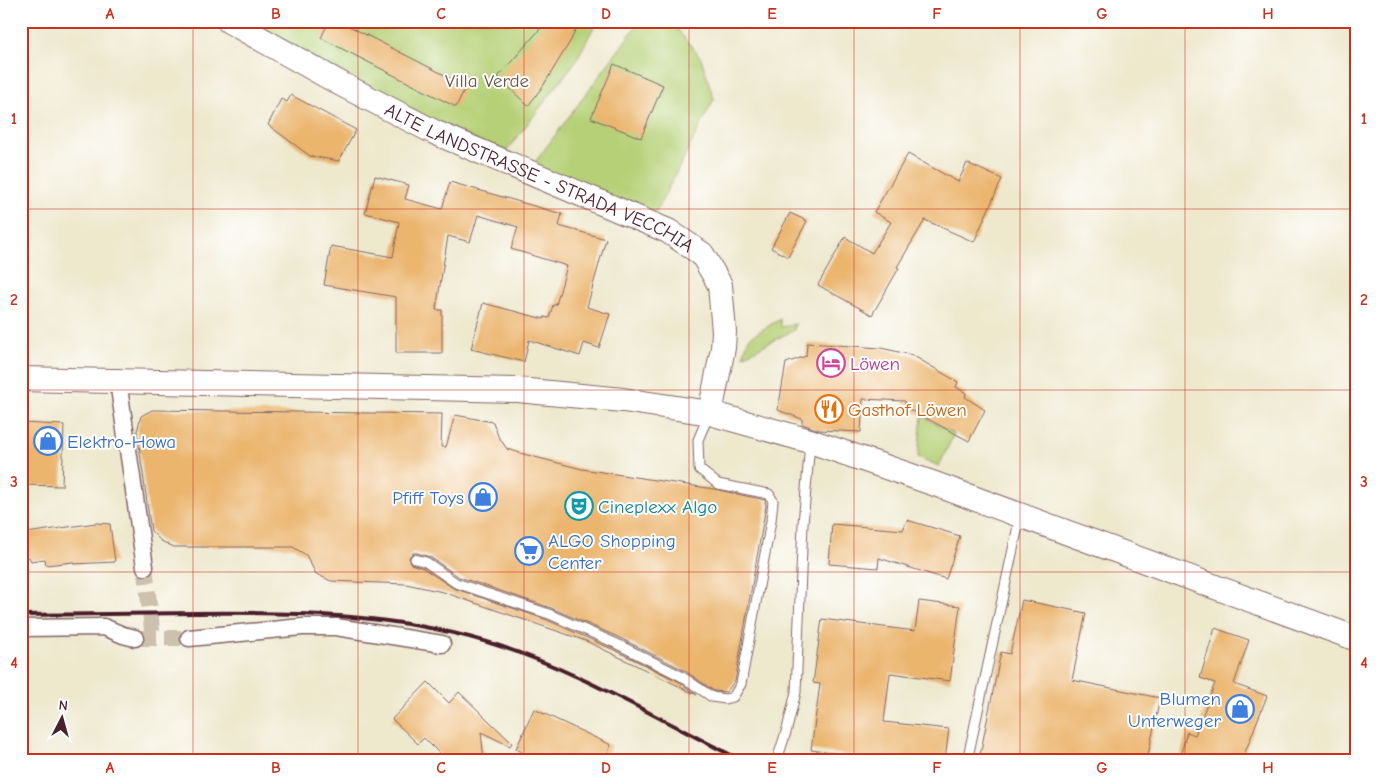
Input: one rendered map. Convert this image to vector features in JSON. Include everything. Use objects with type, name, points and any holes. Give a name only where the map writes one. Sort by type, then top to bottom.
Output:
[{"type":"main road","name":"ALTE LANDSTRASSE - STRADA VECCHIA","points":[[229,21],[342,84],[434,132],[668,231],[702,254],[720,285],[724,332],[723,348],[710,413]]},
{"type":"main road","points":[[21,380],[518,390],[623,400],[710,413],[810,441],[1021,514],[1098,545],[1357,639]]},
{"type":"street","points":[[118,381],[145,567]]},
{"type":"street","points":[[21,628],[104,627],[124,636],[134,638]]},
{"type":"street","points":[[189,638],[302,627],[336,627],[442,644]]},
{"type":"lane","points":[[415,559],[426,562],[456,583],[549,614],[615,643],[681,676],[712,697],[725,699],[733,697],[741,684],[773,501],[769,494],[718,484],[699,469],[698,440],[710,413]]},
{"type":"lane","points":[[777,760],[796,692],[803,524],[810,441]]},
{"type":"lane","points":[[968,752],[1021,514]]},
{"type":"green space","name":"Villa Verde","points":[[242,21],[597,21],[576,61],[505,153],[437,122]]},
{"type":"green space","points":[[640,21],[672,23],[701,58],[714,99],[650,224],[528,172]]},
{"type":"green space","points":[[780,319],[781,327],[795,324],[794,330],[743,356],[749,338]]},
{"type":"green space","points":[[922,416],[954,434],[939,466],[918,457]]},
{"type":"building","points":[[329,21],[339,21],[466,86],[456,107],[321,38]]},
{"type":"building","points":[[547,21],[579,21],[571,40],[543,86],[528,106],[498,77]]},
{"type":"building","points":[[614,64],[663,85],[641,138],[591,118]]},
{"type":"building","points":[[291,95],[356,130],[339,161],[310,156],[268,125],[281,99],[287,102]]},
{"type":"building","points":[[908,154],[958,182],[967,163],[1002,179],[974,242],[925,220],[897,267],[899,268],[872,315],[818,285],[845,237],[872,253],[891,222],[874,212]]},
{"type":"building","points":[[375,176],[409,185],[405,199],[442,209],[450,182],[562,214],[559,226],[606,239],[587,307],[610,314],[599,348],[584,343],[580,356],[529,340],[524,362],[471,349],[483,303],[544,319],[544,317],[549,318],[553,305],[556,305],[567,266],[511,249],[518,227],[478,215],[470,242],[448,236],[436,310],[442,310],[442,353],[396,353],[396,297],[324,285],[331,246],[393,257],[399,222],[365,213]]},
{"type":"building","points":[[790,213],[807,221],[788,257],[771,248]]},
{"type":"building","points":[[807,343],[881,348],[912,355],[958,382],[956,387],[966,393],[965,397],[985,410],[969,441],[905,407],[905,401],[863,399],[861,432],[819,430],[802,424],[802,419],[778,410],[786,363],[806,356]]},
{"type":"building","name":"ALGO Shopping Center","points":[[152,410],[442,414],[441,447],[446,447],[455,415],[493,422],[498,436],[507,449],[527,455],[582,469],[714,489],[765,500],[766,506],[735,681],[726,692],[714,691],[684,670],[618,637],[551,608],[459,577],[430,557],[417,553],[413,553],[409,557],[411,564],[423,568],[453,588],[547,620],[678,681],[697,695],[586,641],[443,592],[406,584],[331,581],[316,574],[306,555],[293,547],[174,547],[161,541],[151,531],[137,431],[141,416]]},
{"type":"building","points":[[21,423],[64,425],[62,486],[21,485]]},
{"type":"building","points":[[907,520],[960,536],[946,579],[879,558],[878,568],[829,564],[832,524],[903,530]]},
{"type":"building","points":[[96,523],[110,524],[115,562],[73,564],[73,562],[46,565],[45,559],[31,561],[29,557],[24,557],[22,539],[27,539],[26,533]]},
{"type":"building","points":[[1022,600],[1086,613],[1072,680],[1160,698],[1147,760],[979,760],[1001,652],[1010,654]]},
{"type":"building","points":[[919,601],[960,606],[950,681],[890,673],[884,722],[949,729],[945,760],[882,760],[811,750],[820,684],[813,683],[822,619],[915,631]]},
{"type":"building","points":[[1215,628],[1249,640],[1234,684],[1267,696],[1242,760],[1179,760],[1187,732],[1195,735],[1215,683],[1200,678]]},
{"type":"building","points":[[428,682],[449,703],[459,692],[512,743],[510,746],[481,732],[484,760],[446,760],[424,738],[418,744],[392,719]]},
{"type":"building","points":[[534,709],[611,745],[605,760],[539,760],[516,749]]},
{"type":"tunnel","points":[[145,567],[153,638]]},
{"type":"tunnel","points":[[141,638],[189,638]]},
{"type":"railway","points":[[21,615],[306,614],[378,620],[451,632],[520,653],[585,680],[741,760]]},
{"type":"place","name":"Löwen","points":[[831,363]]},
{"type":"place","name":"Gasthof Löwen","points":[[829,409]]},
{"type":"place","name":"Elektro-Howa","points":[[48,441]]},
{"type":"place","name":"Pfiff Toys","points":[[483,497]]},
{"type":"place","name":"Cineplexx Algo","points":[[579,506]]},
{"type":"place","name":"ALGO Shopping Center","points":[[529,551]]},
{"type":"place","name":"Blumen Unterweger","points":[[1240,709]]}]
